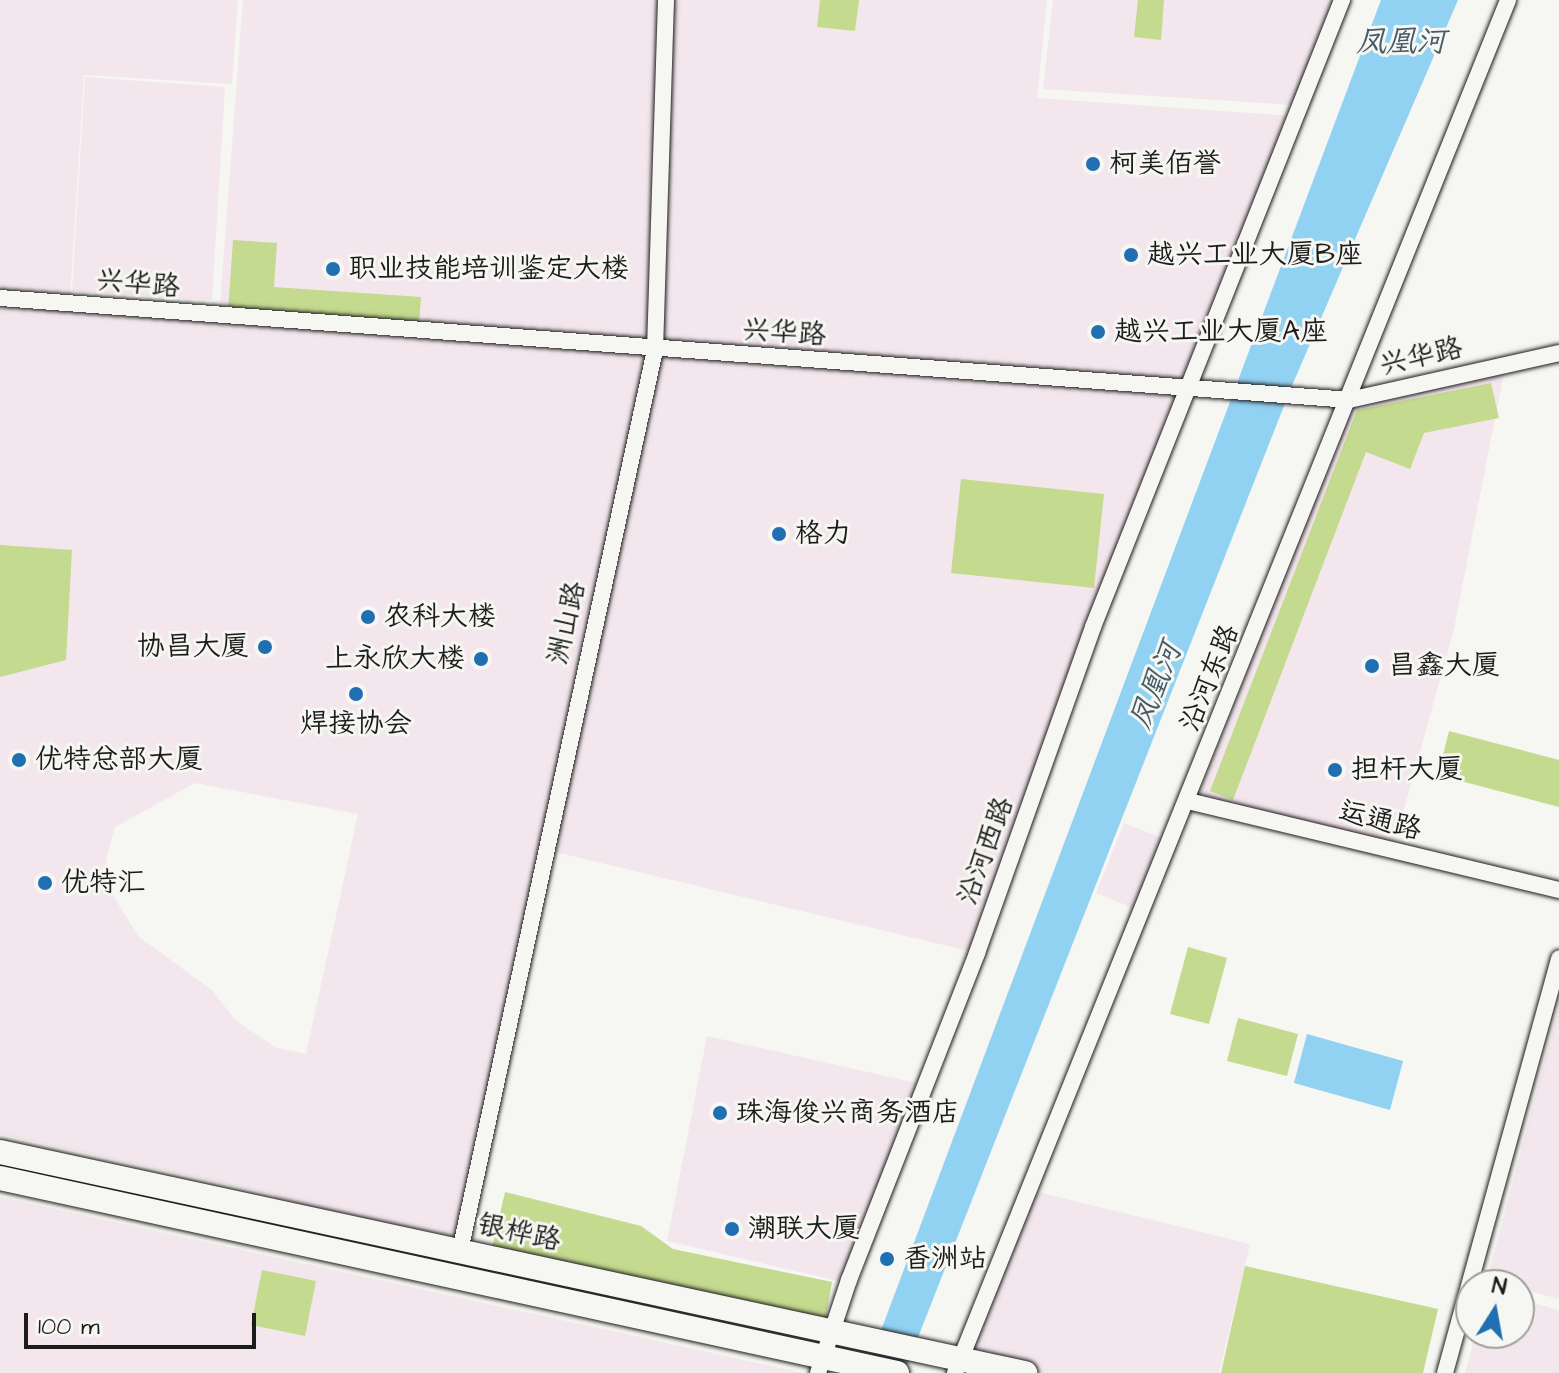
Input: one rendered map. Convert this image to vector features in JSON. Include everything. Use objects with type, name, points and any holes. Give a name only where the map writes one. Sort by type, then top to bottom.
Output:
[{"type":"main road","name":"银桦路","points":[[0,1152],[835,1332],[958,1366],[1025,1373]]},
{"type":"main road","name":"银桦路","points":[[0,1178],[821,1365],[897,1373]]},
{"type":"street","name":"洲山路","points":[[460,1251],[655,350],[666,0]]},
{"type":"street","name":"沿河西路","points":[[821,1365],[835,1332],[849,1280],[977,953],[1093,627],[1191,388],[1342,0]]},
{"type":"street","name":"沿河东路","points":[[958,1366],[1508,0]]},
{"type":"street","name":"兴华路","points":[[0,298],[655,350],[1349,400],[1559,353]]},
{"type":"street","name":"运通路","points":[[1188,801],[1559,890]]},
{"type":"street","points":[[1445,1373],[1559,958]]},
{"type":"shaded area","points":[[0,0],[238,0],[232,84],[84,75],[70,297],[0,291]]},
{"type":"shaded area","points":[[243,0],[1047,0],[1037,98],[1293,116],[977,953],[543,849],[459,1250],[272,1210],[275,1195],[0,1134],[0,298],[219,317]],"holes":[[[195,783],[358,814],[306,1054],[277,1048],[235,1020],[213,991],[138,936],[112,894],[106,859],[115,827]]]},
{"type":"shaded area","points":[[1053,0],[1333,0],[1295,105],[1043,89]]},
{"type":"shaded area","points":[[85,77],[225,87],[212,300],[72,291]]},
{"type":"shaded area","points":[[1504,373],[1453,633],[1394,845],[1198,797],[1352,405]]},
{"type":"shaded area","points":[[1124,823],[1172,842],[1143,912],[1096,893]]},
{"type":"shaded area","points":[[1559,1005],[1559,1299],[1535,1293],[1535,1269],[1490,1269]]},
{"type":"shaded area","points":[[707,1036],[930,1086],[843,1282],[667,1241]]},
{"type":"shaded area","points":[[1034,1191],[1250,1244],[1219,1373],[1039,1373],[965,1357]]},
{"type":"shaded area","points":[[0,1197],[803,1373],[0,1373]]},
{"type":"shaded area","points":[[1535,1303],[1559,1310],[1559,1373],[1465,1373],[1472,1349],[1535,1349]]},
{"type":"green space","points":[[820,0],[859,0],[855,31],[817,27]]},
{"type":"green space","points":[[1138,0],[1164,0],[1161,40],[1134,37]]},
{"type":"green space","points":[[233,240],[277,243],[274,287],[421,297],[419,326],[228,312]]},
{"type":"green space","points":[[1491,383],[1499,418],[1424,433],[1410,469],[1366,452],[1233,800],[1210,791],[1357,410]]},
{"type":"green space","points":[[961,479],[1104,494],[1094,588],[951,573]]},
{"type":"green space","points":[[0,545],[72,550],[66,660],[0,677]]},
{"type":"green space","points":[[1449,731],[1559,760],[1559,807],[1438,775]]},
{"type":"green space","points":[[1188,947],[1227,958],[1209,1024],[1170,1014]]},
{"type":"green space","points":[[1238,1018],[1298,1034],[1287,1076],[1227,1061]]},
{"type":"green space","points":[[505,1192],[641,1226],[673,1249],[832,1282],[825,1322],[492,1248]]},
{"type":"green space","points":[[1245,1266],[1438,1309],[1423,1373],[1221,1373]]},
{"type":"green space","points":[[262,1270],[316,1281],[305,1336],[251,1325]]},
{"type":"water","name":"凤凰河","points":[[1381,0],[1458,0],[1291,388],[904,1373],[865,1373]]},
{"type":"water","points":[[1307,1034],[1403,1061],[1390,1110],[1294,1083]]},
{"type":"place","name":"柯美佰誉","points":[[1093,164]]},
{"type":"place","name":"越兴工业大厦B座","points":[[1131,255]]},
{"type":"place","name":"职业技能培训鉴定大楼","points":[[333,269]]},
{"type":"place","name":"越兴工业大厦A座","points":[[1098,332]]},
{"type":"place","name":"格力","points":[[779,534]]},
{"type":"place","name":"农科大楼","points":[[368,617]]},
{"type":"place","name":"协昌大厦","points":[[265,647]]},
{"type":"place","name":"上永欣大楼","points":[[481,659]]},
{"type":"place","name":"昌鑫大厦","points":[[1372,666]]},
{"type":"place","name":"焊接协会","points":[[356,694]]},
{"type":"place","name":"优特总部大厦","points":[[19,760]]},
{"type":"place","name":"担杆大厦","points":[[1335,770]]},
{"type":"place","name":"优特汇","points":[[45,883]]},
{"type":"place","name":"珠海俊兴商务酒店","points":[[720,1113]]},
{"type":"place","name":"潮联大厦","points":[[732,1229]]},
{"type":"place","name":"香洲站","points":[[887,1259]]}]
